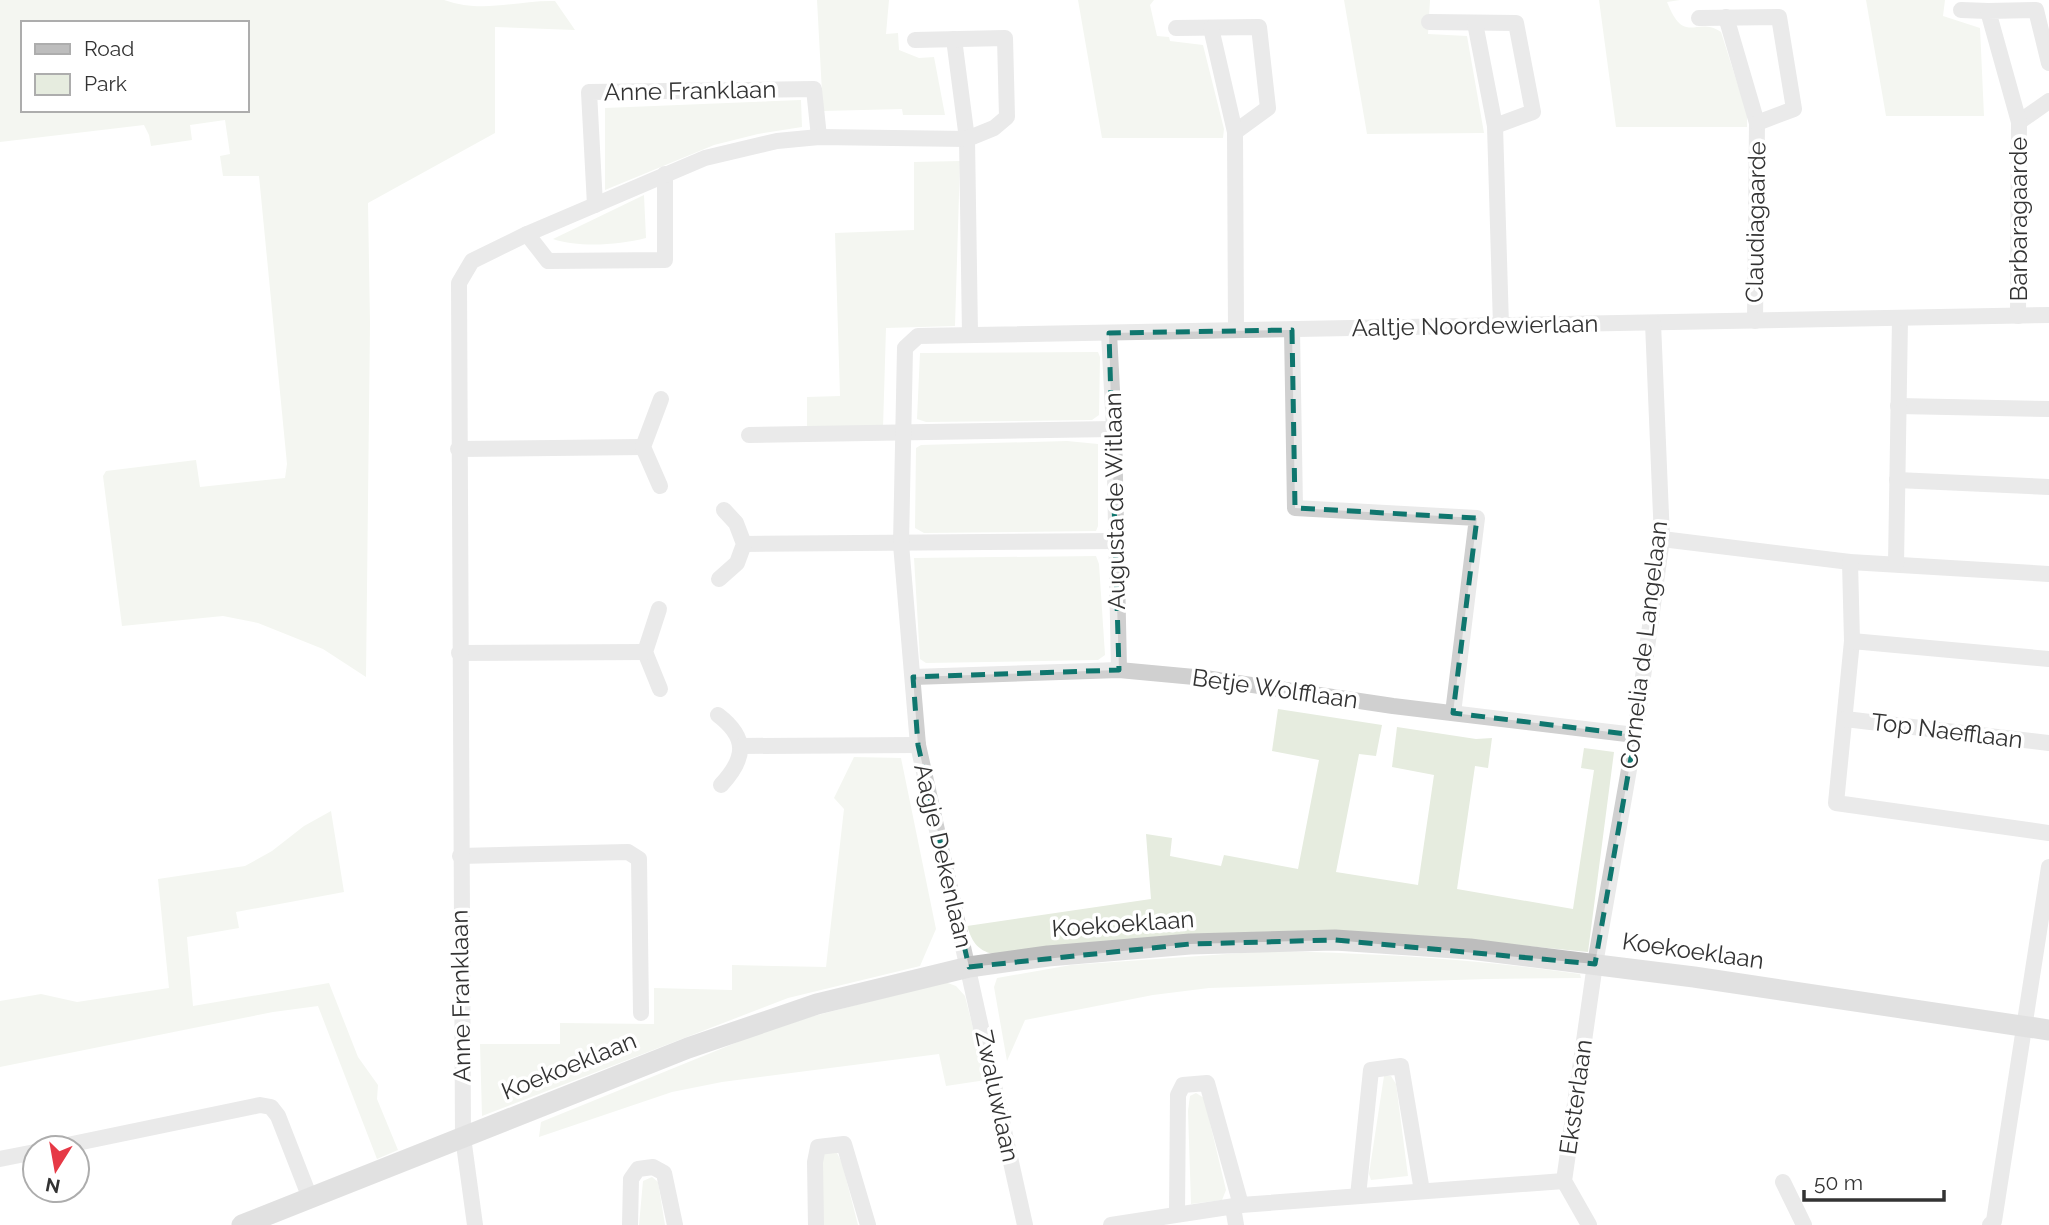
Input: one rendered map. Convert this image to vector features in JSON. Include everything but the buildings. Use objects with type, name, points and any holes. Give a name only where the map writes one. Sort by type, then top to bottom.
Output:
[{"type":"street","points":[[1961,10],[2036,10],[2049,63]]},
{"type":"street","name":"Barbaragaarde","points":[[1988,11],[2019,122],[2018,316]]},
{"type":"street","name":"Claudiagaarde","points":[[1726,17],[1757,123],[1755,321]]},
{"type":"street","name":"Claudiagaarde","points":[[1699,18],[1779,17],[1794,108],[1757,123]]},
{"type":"street","points":[[1429,22],[1516,23],[1533,112],[1495,126]]},
{"type":"street","points":[[1475,23],[1495,126],[1501,326]]},
{"type":"street","points":[[1176,28],[1259,27],[1268,108],[1235,132]]},
{"type":"street","points":[[1212,29],[1235,132],[1236,330]]},
{"type":"street","name":"Anne Franklaan","points":[[475,1225],[463,1137],[459,283],[472,261],[527,234],[705,158],[777,141],[819,137],[967,139],[993,128],[1007,117],[1005,38],[915,40]]},
{"type":"street","points":[[954,39],[967,139],[970,334]]},
{"type":"street","name":"Anne Franklaan","points":[[595,205],[589,92],[814,89],[819,137]]},
{"type":"street","name":"Barbaragaarde","points":[[2019,122],[2049,101]]},
{"type":"street","points":[[527,234],[548,261],[665,260],[665,174]]},
{"type":"street","name":"Aaltje Noordewierlaan","points":[[905,348],[918,336],[970,334],[2049,315]]},
{"type":"street","points":[[1896,564],[1900,319]]},
{"type":"street","name":"Cornelia de Langelaan","points":[[1595,964],[1635,735],[1662,539],[1653,323]]},
{"type":"street","points":[[1292,330],[1295,508],[1477,518],[1453,713]]},
{"type":"street","name":"Augusta de Witlaan","points":[[1110,333],[1119,670]]},
{"type":"street","name":"Aagje Dekenlaan","points":[[905,348],[901,544],[918,745],[969,967]]},
{"type":"street","points":[[660,486],[643,447],[661,399]]},
{"type":"street","points":[[1898,406],[2049,409]]},
{"type":"street","points":[[749,435],[1114,429]]},
{"type":"street","points":[[458,449],[643,447]]},
{"type":"street","points":[[1897,480],[2049,486]]},
{"type":"street","points":[[719,579],[737,563],[744,544],[736,523],[724,510]]},
{"type":"street","points":[[1662,539],[1850,562],[2049,574]]},
{"type":"street","points":[[744,544],[1115,541]]},
{"type":"street","points":[[1850,562],[1852,641],[1836,803],[2049,833]]},
{"type":"street","points":[[659,609],[645,652],[660,689]]},
{"type":"street","points":[[1852,641],[2049,659]]},
{"type":"street","points":[[459,653],[645,652]]},
{"type":"street","name":"Betje Wolfflaan","points":[[913,677],[1119,670],[1205,678],[1453,713],[1635,735]]},
{"type":"street","points":[[718,715],[734,727],[741,746],[734,771],[721,785]]},
{"type":"street","name":"Top Naefflaan","points":[[1845,719],[2049,743]]},
{"type":"street","name":"Aagje Dekenlaan","points":[[741,746],[918,745]]},
{"type":"street","points":[[460,856],[628,852],[639,859],[641,1013]]},
{"type":"street","points":[[1990,1225],[1994,1221],[2049,867]]},
{"type":"street","name":"Koekoeklaan","points":[[252,1223],[688,1048],[817,1004],[969,967],[1048,956],[1190,944],[1335,940],[1470,949],[1595,964],[2049,1030]]},
{"type":"street","name":"Eksterlaan","points":[[1589,1225],[1564,1181],[1595,964]]},
{"type":"street","name":"Zwaluwlaan","points":[[969,967],[1026,1225]]},
{"type":"street","points":[[1358,1196],[1371,1070],[1401,1066],[1422,1191]]},
{"type":"street","points":[[1177,1214],[1178,1095],[1183,1085],[1207,1083],[1237,1206],[1237,1225]]},
{"type":"street","points":[[91,1140],[260,1105],[271,1107],[278,1116],[310,1198]]},
{"type":"street","points":[[816,1225],[815,1162],[818,1147],[844,1144],[868,1225]]},
{"type":"street","points":[[0,1159],[21,1155]]},
{"type":"street","points":[[630,1225],[631,1179],[638,1169],[653,1167],[664,1174],[675,1225]]},
{"type":"street","points":[[1111,1225],[1237,1206],[1564,1181]]},
{"type":"street","points":[[1783,1182],[1804,1225]]},
{"type":"highlighted area","points":[[1292,330],[1295,508],[1477,518],[1453,713],[1635,735],[1595,964],[1335,940],[1190,944],[969,967],[918,745],[913,677],[1119,670],[1109,333]]},
{"type":"green space","points":[[0,0],[444,0],[473,6],[555,1],[575,30],[495,27],[495,133],[368,203],[370,323],[366,677],[323,649],[258,623],[223,616],[122,626],[103,476],[106,471],[196,460],[200,487],[285,478],[287,464],[259,176],[223,176],[220,156],[230,154],[225,120],[190,125],[192,140],[151,146],[144,125],[0,142]]},
{"type":"green space","points":[[817,0],[889,0],[886,34],[898,33],[899,50],[919,58],[934,57],[945,115],[903,115],[902,109],[823,111]]},
{"type":"green space","points":[[1078,0],[1154,0],[1150,5],[1157,36],[1169,37],[1170,41],[1203,45],[1224,129],[1223,138],[1102,138]]},
{"type":"green space","points":[[1344,0],[1430,0],[1428,34],[1467,36],[1484,133],[1367,134]]},
{"type":"green space","points":[[1599,0],[1680,0],[1667,2],[1673,16],[1685,27],[1705,26],[1721,32],[1747,114],[1747,127],[1616,127]]},
{"type":"green space","points":[[1866,0],[1945,0],[1943,16],[1980,28],[1984,116],[1886,116]]},
{"type":"green space","points":[[801,100],[802,127],[714,145],[605,190],[605,108]]},
{"type":"green space","points":[[960,161],[955,326],[886,328],[883,428],[807,427],[807,397],[840,396],[835,233],[914,230],[914,162]]},
{"type":"green space","points":[[644,195],[646,238],[599,244],[575,244],[553,239]]},
{"type":"green space","points":[[1098,352],[1099,415],[1092,420],[926,422],[917,419],[920,353]]},
{"type":"green space","points":[[1067,441],[1098,444],[1096,531],[924,533],[915,528],[916,448],[921,445]]},
{"type":"green space","points":[[1096,556],[1099,564],[1105,655],[1098,660],[926,663],[920,659],[914,558]]},
{"type":"green space","points":[[1278,709],[1382,725],[1376,756],[1359,754],[1336,872],[1418,885],[1434,775],[1392,767],[1397,727],[1476,739],[1492,738],[1488,768],[1475,766],[1457,889],[1573,909],[1594,770],[1581,768],[1584,748],[1614,752],[1588,952],[1413,935],[997,955],[981,949],[974,942],[967,926],[1151,899],[1146,834],[1172,838],[1170,856],[1221,866],[1224,855],[1298,869],[1319,760],[1272,751]]},
{"type":"green space","points":[[854,757],[901,758],[936,929],[920,966],[788,998],[482,1116],[480,1044],[560,1044],[560,1023],[654,1024],[654,988],[732,990],[732,965],[826,967],[844,809],[834,798]]},
{"type":"green space","points":[[331,811],[344,892],[236,912],[239,928],[187,937],[193,1006],[329,983],[358,1057],[378,1085],[377,1099],[398,1150],[377,1159],[318,1006],[273,1012],[0,1067],[0,1001],[41,994],[77,1002],[169,988],[158,879],[245,866]]},
{"type":"green space","points":[[1270,951],[1464,961],[1580,974],[1581,978],[1209,988],[1153,995],[1025,1020],[1007,1061],[994,987],[997,978],[1071,965]]},
{"type":"green space","points":[[945,982],[956,986],[965,996],[986,1080],[946,1086],[939,1054],[722,1082],[672,1092],[539,1137],[541,1122],[750,1037],[810,1017]]},
{"type":"green space","points":[[1384,1076],[1391,1076],[1396,1084],[1408,1176],[1371,1180],[1369,1174]]},
{"type":"green space","points":[[1196,1093],[1204,1098],[1226,1190],[1222,1200],[1191,1204],[1188,1111],[1190,1096]]},
{"type":"green space","points":[[835,1149],[842,1163],[858,1225],[823,1225],[821,1159],[827,1150]]},
{"type":"green space","points":[[652,1177],[658,1182],[665,1225],[639,1225],[643,1181]]}]
